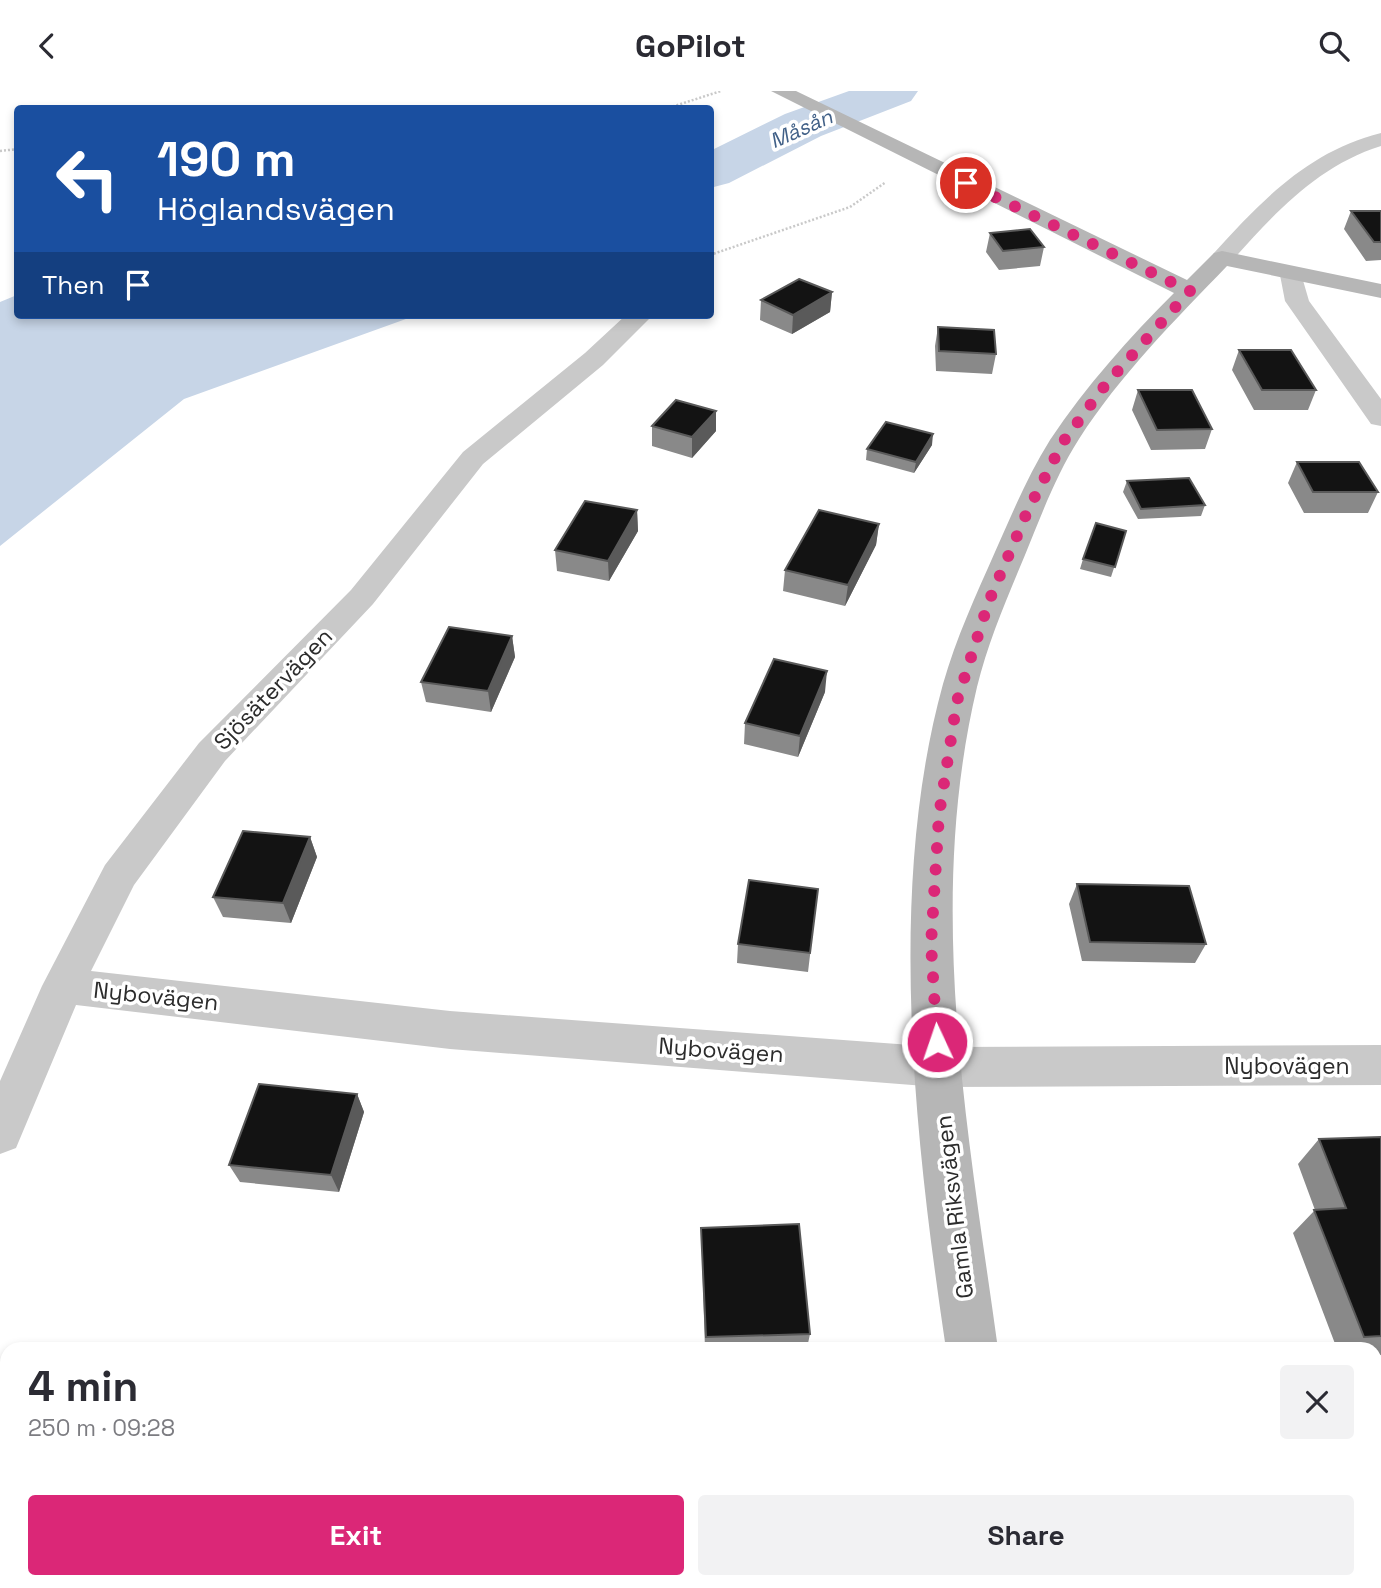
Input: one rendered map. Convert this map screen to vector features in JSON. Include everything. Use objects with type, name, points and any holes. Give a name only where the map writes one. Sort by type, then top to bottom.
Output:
[{"type":"street","points":[[781,91],[1190,291]]},
{"type":"street","name":"Gamla Riksvägen","points":[[971,1342],[954,1237],[938,1067],[931,944],[939,815],[957,701],[989,601],[1028,510],[1063,442],[1106,384],[1277,197],[1302,175],[1330,157],[1381,139]]},
{"type":"street","points":[[1222,258],[1292,275],[1381,291]]},
{"type":"street","points":[[1292,275],[1297,301],[1381,418]]},
{"type":"street","name":"Sjösätervägen","points":[[0,1133],[63,986],[119,876],[212,752],[362,597],[473,458],[594,359],[636,319]]},
{"type":"street","name":"Nybovägen","points":[[63,986],[450,1030],[938,1067],[1381,1065]]},
{"type":"path","points":[[678,105],[721,91]]},
{"type":"path","points":[[714,254],[850,207],[916,158]]},
{"type":"water","points":[[14,296],[14,319],[406,319],[184,399],[0,546],[0,302]]},
{"type":"building","points":[[1351,211],[1381,211],[1381,242],[1374,242]]},
{"type":"building","points":[[1030,229],[1044,247],[1003,251],[990,233]]},
{"type":"building","points":[[799,279],[832,292],[793,315],[761,300]]},
{"type":"building","points":[[938,327],[994,330],[996,354],[939,351]]},
{"type":"building","points":[[1239,350],[1291,350],[1316,390],[1262,390]]},
{"type":"building","points":[[1138,390],[1192,390],[1212,429],[1157,430]]},
{"type":"building","points":[[676,400],[716,411],[692,437],[652,426]]},
{"type":"building","points":[[886,422],[933,434],[916,462],[867,449]]},
{"type":"building","points":[[1297,462],[1359,462],[1378,492],[1313,492]]},
{"type":"building","points":[[1189,478],[1205,505],[1141,509],[1127,481]]},
{"type":"building","points":[[585,501],[637,510],[608,561],[555,550]]},
{"type":"building","points":[[819,510],[879,524],[848,585],[785,570]]},
{"type":"building","points":[[1096,523],[1126,531],[1115,567],[1083,559]]},
{"type":"building","points":[[449,627],[512,636],[488,691],[421,682]]},
{"type":"building","points":[[774,659],[827,671],[800,736],[745,723]]},
{"type":"building","points":[[243,831],[310,837],[283,903],[213,897]]},
{"type":"building","points":[[749,880],[818,889],[810,953],[738,944]]},
{"type":"building","points":[[1077,884],[1189,886],[1206,944],[1090,942]]},
{"type":"building","points":[[259,1084],[357,1094],[331,1175],[229,1165]]},
{"type":"building","points":[[1381,1137],[1381,1336],[1364,1337],[1314,1210],[1346,1208],[1319,1139]]},
{"type":"building","points":[[799,1224],[810,1334],[706,1337],[701,1228]]},
{"type":"waterway","name":"Måsån","points":[[714,170],[803,125],[894,91]]},
{"type":"route","points":[[937,1042],[931,944],[939,815],[957,701],[989,601],[1028,510],[1063,442],[1106,384],[1190,291],[966,183]]}]
